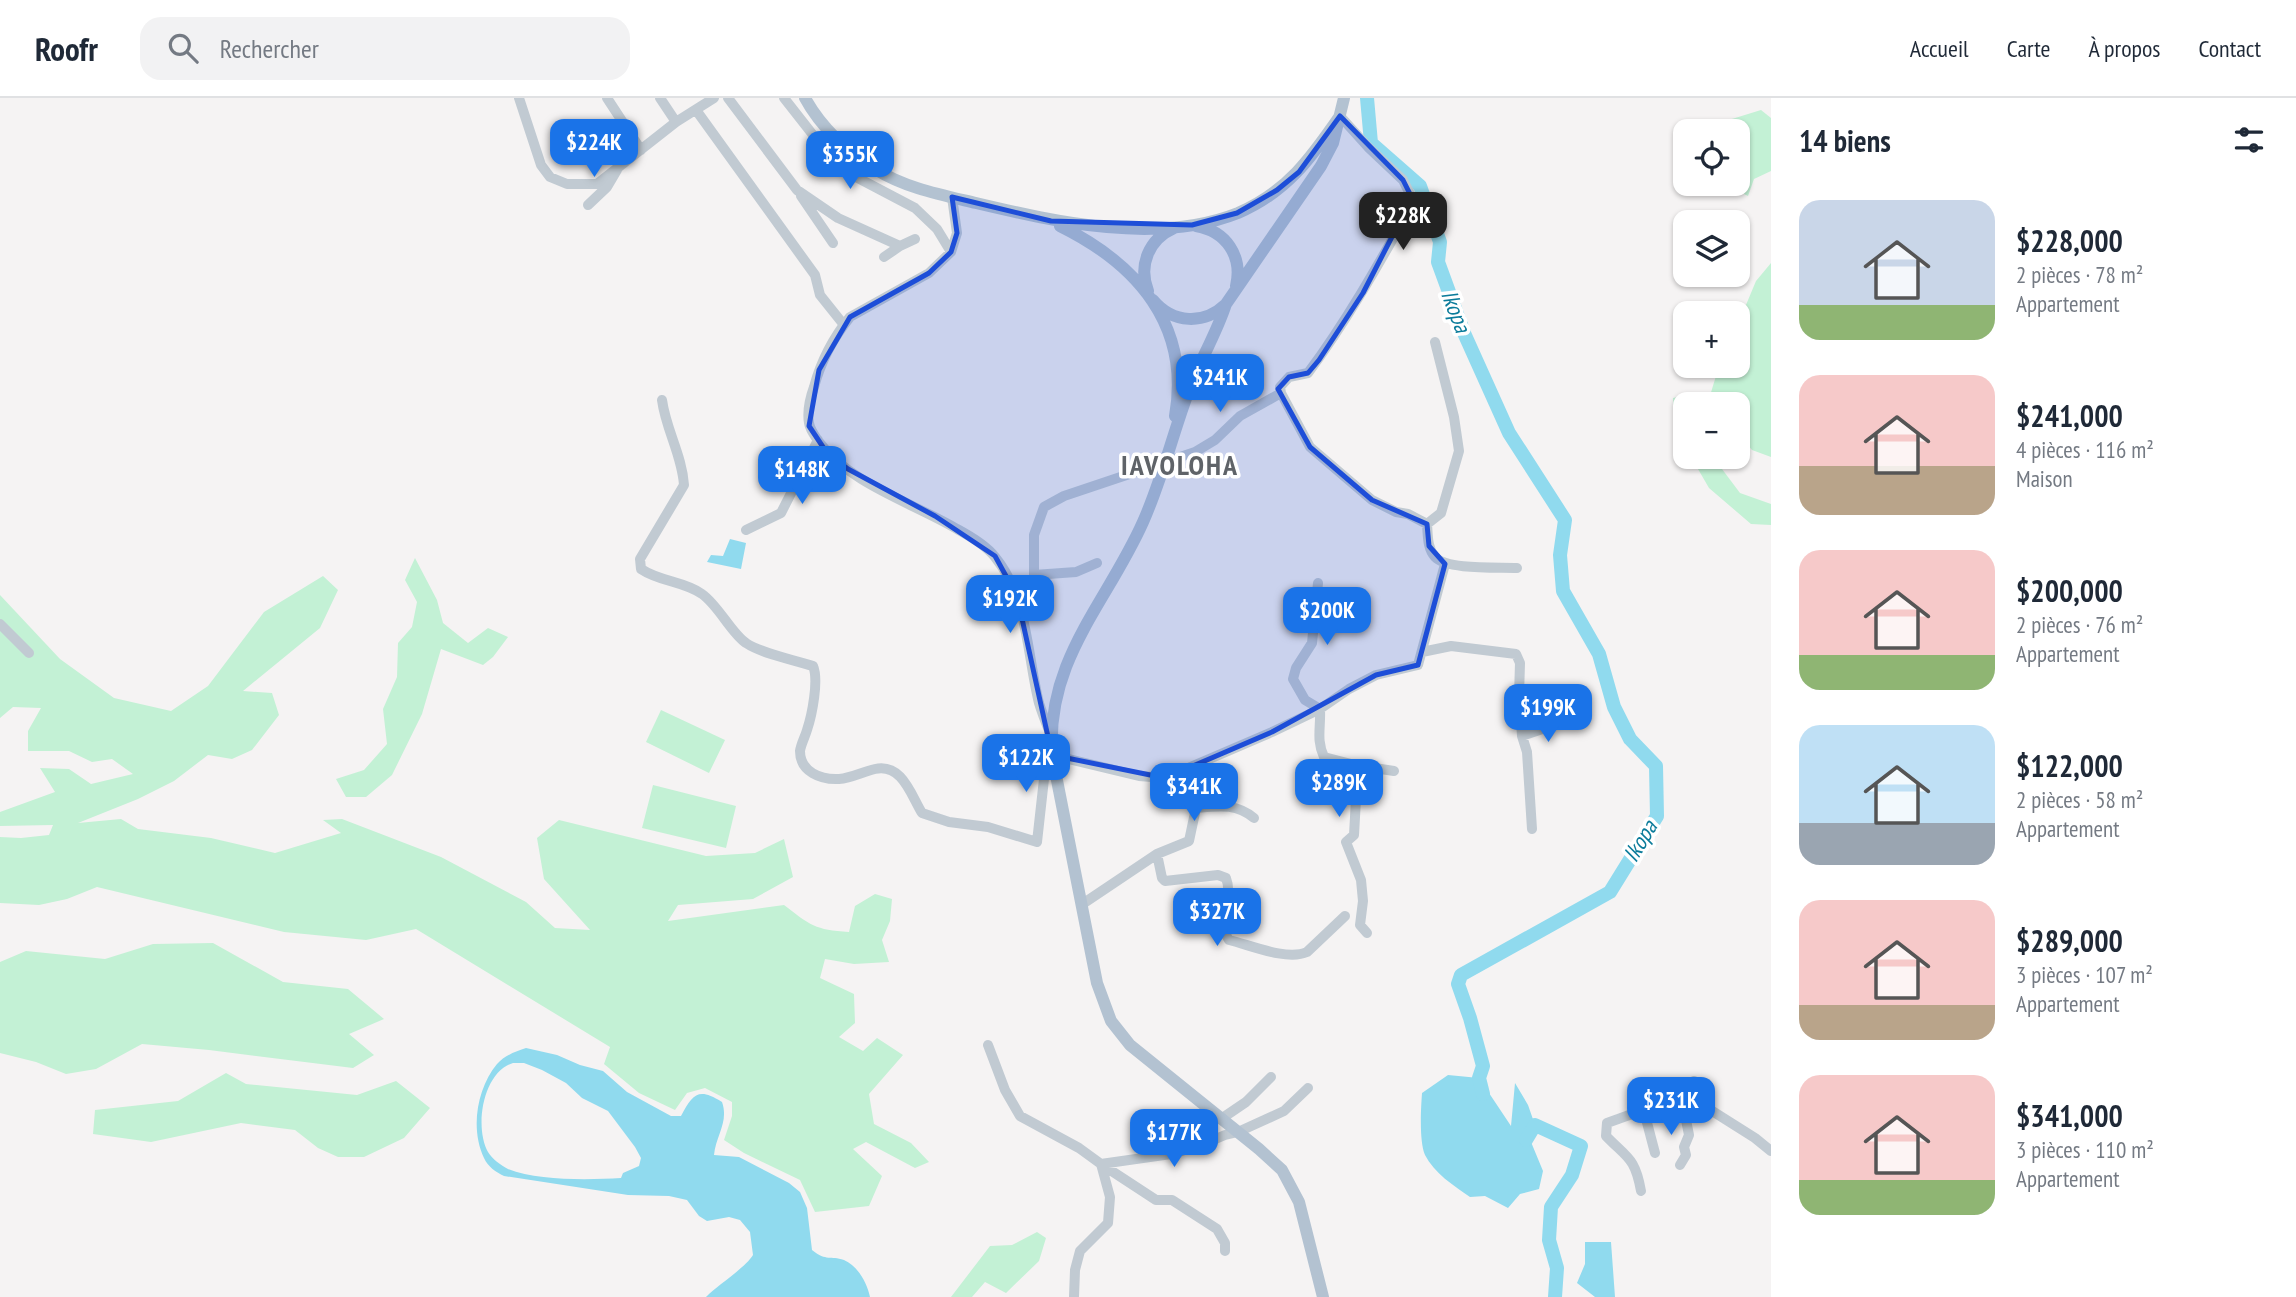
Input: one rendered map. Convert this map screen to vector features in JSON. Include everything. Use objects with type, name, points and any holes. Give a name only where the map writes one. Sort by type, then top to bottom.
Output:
[{"type":"main road","points":[[805,98],[830,131],[850,151],[873,168],[895,179],[951,197],[1051,221],[1099,226],[1176,228],[1237,213],[1277,190],[1299,172],[1340,116]]},
{"type":"main road","points":[[1051,221],[1083,237],[1110,255],[1170,315],[1192,320],[1214,313],[1230,299],[1321,166],[1333,143],[1344,98]]},
{"type":"main road","points":[[1192,225],[1215,232],[1232,248],[1238,271],[1230,299],[1195,376],[1143,523],[1078,639],[1058,689],[1050,734],[1052,755],[1100,996],[1115,1028],[1141,1055],[1282,1170],[1292,1186],[1307,1229],[1323,1297]]},
{"type":"main road","points":[[1167,456],[1177,404],[1178,374],[1171,336],[1151,297],[1143,273],[1146,258],[1157,239],[1176,228]]},
{"type":"street","points":[[519,98],[541,165],[550,177],[567,184],[597,184],[676,122],[714,98]]},
{"type":"street","points":[[607,98],[641,150]]},
{"type":"street","points":[[660,98],[676,122]]},
{"type":"street","points":[[728,98],[833,243]]},
{"type":"street","points":[[784,98],[817,140],[856,177],[915,208],[937,229],[951,252]]},
{"type":"street","points":[[696,110],[815,275],[820,295],[844,325]]},
{"type":"street","points":[[1340,116],[1368,148],[1403,180],[1412,198],[1408,212],[1363,293],[1319,360],[1308,373],[1289,377],[1280,387],[1281,393],[1310,447],[1372,500],[1426,524]]},
{"type":"street","points":[[588,205],[607,187],[619,167]]},
{"type":"street","points":[[797,190],[838,218],[900,246]]},
{"type":"street","points":[[951,197],[957,233],[951,252],[929,273],[850,317],[830,344],[819,370],[808,411],[809,426],[827,453],[848,469],[882,491],[972,537],[995,556],[1017,596],[1040,705],[1050,734]]},
{"type":"street","points":[[884,257],[915,239]]},
{"type":"street","points":[[1426,524],[1441,513],[1459,451],[1454,417],[1435,342]]},
{"type":"street","points":[[1022,619],[1034,575],[1034,535],[1044,507],[1064,496],[1167,456],[1195,452],[1215,440],[1240,416],[1281,393]]},
{"type":"street","points":[[662,400],[664,418],[678,454],[684,485],[640,559],[641,569],[651,576],[685,585],[702,594],[745,643],[813,666],[817,675],[808,727],[800,750],[802,761],[809,771],[819,778],[829,779],[849,778],[877,768],[888,769],[900,774],[922,813],[949,822],[988,827],[1037,842],[1045,770],[1052,755],[1139,776],[1165,778],[1320,709],[1377,675],[1419,665],[1445,564]]},
{"type":"street","points":[[746,530],[781,513],[818,440]]},
{"type":"street","points":[[1426,524],[1429,546],[1434,556],[1445,564],[1517,568]]},
{"type":"street","points":[[1034,575],[1076,572],[1097,563]]},
{"type":"street","points":[[1318,583],[1312,643],[1296,668],[1293,679],[1306,700],[1320,709]]},
{"type":"street","points":[[0,624],[29,653]]},
{"type":"street","points":[[1422,652],[1451,646],[1516,654],[1520,663],[1519,696],[1522,736],[1527,752],[1532,829]]},
{"type":"street","points":[[1320,709],[1318,743],[1324,757],[1394,771]]},
{"type":"street","points":[[1522,736],[1563,722]]},
{"type":"street","points":[[1355,765],[1354,835],[1346,842],[1362,880],[1360,925],[1367,933]]},
{"type":"street","points":[[1165,778],[1196,808],[1230,806],[1244,809],[1254,818]]},
{"type":"street","points":[[1081,905],[1157,854],[1189,841],[1196,808]]},
{"type":"street","points":[[1157,854],[1164,881],[1218,875],[1226,878],[1229,899],[1224,926],[1229,940],[1285,955],[1299,955],[1307,952],[1345,916]]},
{"type":"street","points":[[988,1045],[1020,1116],[1079,1148],[1156,1200],[1172,1200],[1217,1229],[1225,1243],[1226,1251]]},
{"type":"street","points":[[1221,1119],[1246,1102],[1271,1077]]},
{"type":"street","points":[[1694,1081],[1698,1102],[1771,1151]]},
{"type":"street","points":[[1101,1164],[1171,1154],[1238,1132],[1284,1111],[1308,1088]]},
{"type":"street","points":[[1641,1191],[1639,1176],[1629,1156],[1606,1136],[1607,1123],[1632,1114],[1671,1112],[1678,1118],[1698,1102]]},
{"type":"street","points":[[1645,1115],[1655,1153]]},
{"type":"street","points":[[1680,1165],[1686,1155],[1684,1147],[1689,1135],[1685,1115]]},
{"type":"street","points":[[1074,1297],[1074,1270],[1080,1251],[1108,1223],[1110,1197],[1101,1164]]},
{"type":"highlighted area","points":[[1340,116],[1403,180],[1412,198],[1363,293],[1319,360],[1308,373],[1289,377],[1278,389],[1310,447],[1372,500],[1427,524],[1429,546],[1445,564],[1418,665],[1376,675],[1272,732],[1165,778],[1052,755],[1017,596],[995,556],[935,516],[848,469],[827,453],[809,426],[819,370],[850,317],[929,273],[951,252],[957,233],[952,197],[1051,221],[1192,225],[1237,213],[1277,190],[1299,172]]},
{"type":"green space","points":[[1761,110],[1771,118],[1771,171],[1754,179],[1750,190],[1750,119],[1732,119]]},
{"type":"green space","points":[[1771,263],[1771,457],[1750,448],[1750,392],[1711,392],[1715,378],[1750,378],[1750,301],[1748,301],[1756,281]]},
{"type":"green space","points":[[1698,469],[1722,469],[1740,493],[1771,504],[1771,525],[1751,524],[1709,488]]},
{"type":"green space","points":[[415,558],[437,600],[443,623],[468,643],[488,628],[508,637],[493,657],[483,665],[441,649],[422,714],[392,775],[366,797],[346,797],[336,779],[364,770],[387,744],[383,709],[397,677],[398,643],[412,627],[417,602],[405,580]]},
{"type":"green space","points":[[323,576],[338,590],[320,628],[243,691],[272,693],[279,715],[252,750],[232,759],[208,755],[174,781],[78,823],[121,819],[138,829],[211,838],[275,853],[341,833],[323,820],[342,819],[441,857],[526,902],[555,928],[590,930],[544,879],[537,838],[559,820],[706,856],[755,853],[784,839],[793,877],[753,899],[678,905],[668,921],[784,905],[814,925],[828,930],[849,932],[855,906],[875,894],[892,899],[890,921],[882,940],[889,962],[854,964],[825,959],[820,978],[854,994],[855,1023],[839,1037],[863,1051],[877,1038],[903,1055],[869,1094],[874,1124],[911,1143],[929,1162],[915,1168],[866,1142],[853,1149],[882,1176],[869,1206],[815,1212],[800,1180],[744,1153],[724,1140],[732,1116],[732,1102],[705,1088],[687,1093],[675,1110],[639,1093],[604,1064],[610,1047],[416,929],[366,940],[284,932],[97,887],[67,899],[39,905],[0,903],[0,837],[49,835],[53,825],[0,826],[0,812],[55,792],[40,768],[69,769],[91,784],[133,774],[112,759],[92,762],[69,751],[28,751],[28,731],[41,708],[13,707],[0,718],[0,595],[60,659],[114,698],[171,711],[208,686],[264,612]]},
{"type":"green space","points":[[661,710],[725,740],[709,773],[646,742]]},
{"type":"green space","points":[[653,785],[736,806],[726,848],[642,828]]},
{"type":"green space","points":[[213,943],[283,982],[348,989],[384,1019],[349,1034],[374,1055],[353,1068],[142,1044],[96,1069],[66,1074],[36,1062],[0,1053],[0,962],[26,951],[105,959],[153,944]]},
{"type":"green space","points":[[226,1073],[246,1084],[357,1095],[396,1081],[430,1108],[404,1138],[364,1157],[338,1157],[318,1148],[295,1130],[241,1123],[151,1142],[93,1134],[95,1110],[178,1101]]},
{"type":"green space","points":[[1037,1232],[1046,1238],[1039,1261],[1006,1293],[985,1282],[972,1297],[951,1297],[990,1246],[1012,1245]]},
{"type":"water","points":[[730,539],[746,543],[741,569],[707,562],[711,555],[723,556]]},
{"type":"water","points":[[526,1048],[557,1055],[603,1071],[627,1092],[671,1116],[681,1116],[689,1102],[697,1095],[707,1095],[722,1102],[724,1116],[714,1155],[739,1157],[789,1183],[800,1192],[807,1208],[812,1250],[854,1266],[870,1297],[706,1297],[753,1255],[750,1232],[740,1220],[729,1217],[707,1221],[699,1216],[687,1200],[669,1196],[628,1195],[504,1176],[495,1171],[486,1161],[477,1134],[480,1097],[497,1064],[507,1056]],"holes":[[[513,1063],[524,1063],[566,1083],[582,1098],[608,1111],[635,1147],[641,1158],[639,1166],[623,1173],[621,1178],[564,1179],[520,1173],[508,1169],[494,1159],[488,1152],[482,1129],[488,1089],[503,1068]]]},
{"type":"water","points":[[1448,1075],[1479,1078],[1511,1126],[1515,1083],[1528,1105],[1535,1125],[1531,1142],[1543,1171],[1539,1189],[1520,1194],[1508,1208],[1485,1196],[1470,1197],[1439,1173],[1425,1155],[1421,1133],[1422,1093]]},
{"type":"water","points":[[1585,1242],[1611,1242],[1615,1297],[1595,1297],[1577,1283],[1585,1264]]},
{"type":"waterway","name":"Ikopa","points":[[1367,98],[1371,143],[1420,186],[1440,242],[1438,262],[1464,333],[1509,433],[1565,520],[1560,555],[1563,591],[1599,654],[1614,707],[1630,739],[1656,766],[1657,816],[1610,892],[1461,975],[1458,984],[1483,1066],[1479,1078],[1483,1094]]},
{"type":"waterway","name":"Ikopa","points":[[1526,1140],[1535,1125],[1581,1146],[1572,1175],[1551,1207],[1549,1240],[1557,1268],[1555,1297]]},
{"type":"district","name":"IAVOLOHA","points":[[1180,465]]}]
